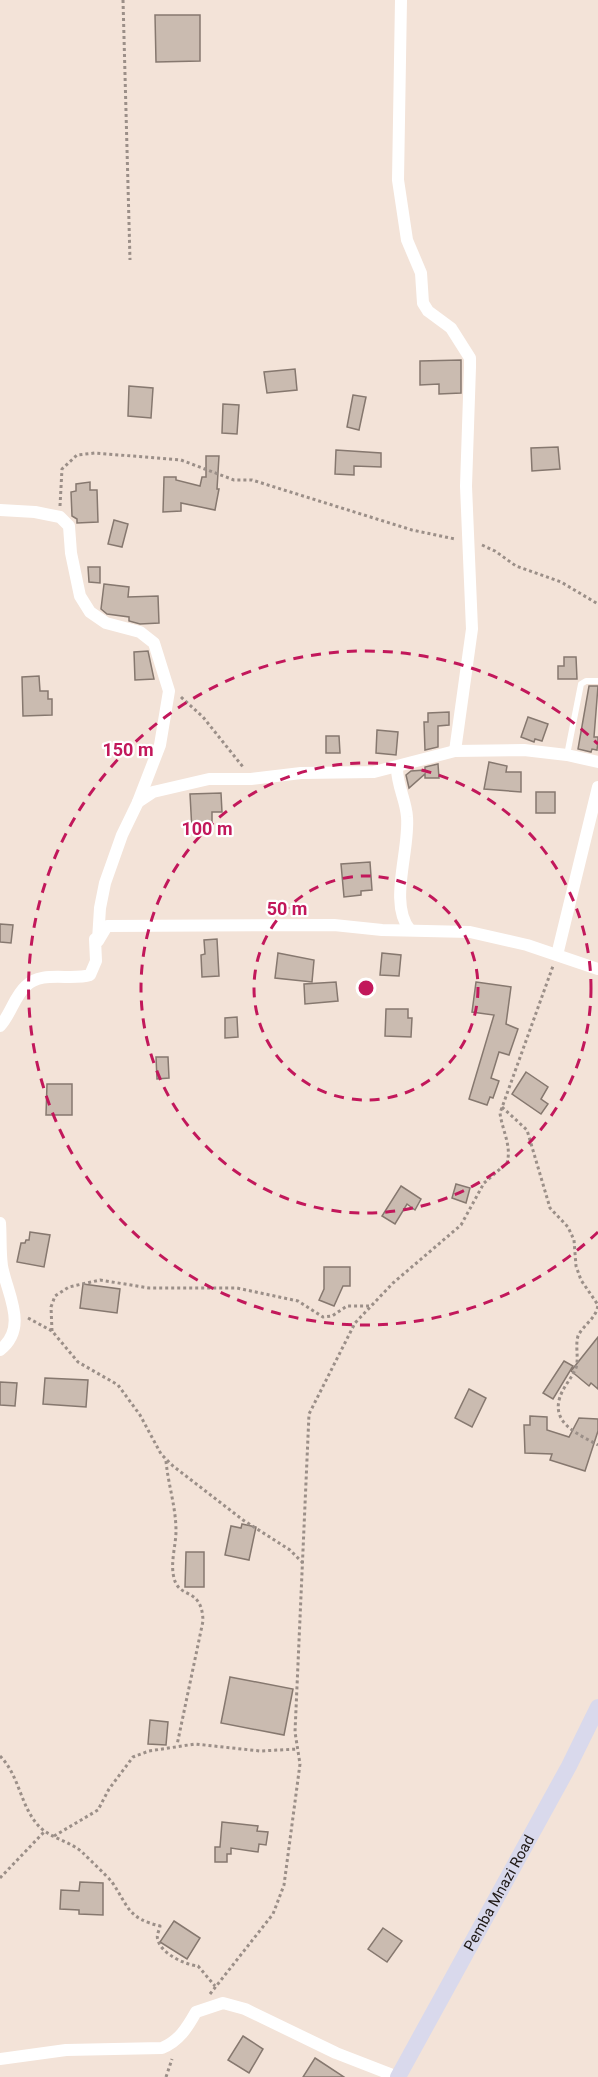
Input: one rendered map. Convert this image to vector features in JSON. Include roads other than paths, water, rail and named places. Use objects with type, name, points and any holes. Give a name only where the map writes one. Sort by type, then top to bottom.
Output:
[{"type":"main road","name":"Pemba Mnazi Road","points":[[398,2077],[569,1766],[598,1707]]},
{"type":"street","points":[[401,0],[398,180],[407,240],[420,273],[423,303],[428,310],[451,328],[470,358],[468,541],[472,629],[456,752]]},
{"type":"street","points":[[0,510],[35,512],[60,517],[69,526],[80,596],[90,612],[106,623],[149,636],[161,659],[169,691],[160,745],[105,883],[100,908],[98,941]]},
{"type":"street","points":[[138,802],[153,792],[174,785],[209,779],[251,779],[301,773],[374,772],[397,768],[410,761],[456,752],[515,750],[567,755],[598,762]]},
{"type":"street","points":[[397,768],[397,781],[407,816],[400,905],[401,920],[410,930]]},
{"type":"street","points":[[557,955],[598,787]]},
{"type":"street","points":[[98,941],[107,926],[334,925],[470,932],[527,945],[598,969]]},
{"type":"street","points":[[0,1035],[0,1026],[27,984],[36,979],[78,978],[90,975],[96,961],[95,939],[98,941]]},
{"type":"street","points":[[0,1223],[2,1264],[8,1293],[16,1311],[11,1338],[0,1350]]},
{"type":"street","points":[[0,2059],[66,2050],[162,2048],[172,2044],[187,2029],[196,2012],[222,2003],[245,2009],[336,2053],[398,2077]]},
{"type":"lane","points":[[567,755],[581,684],[586,681],[598,681]]}]
